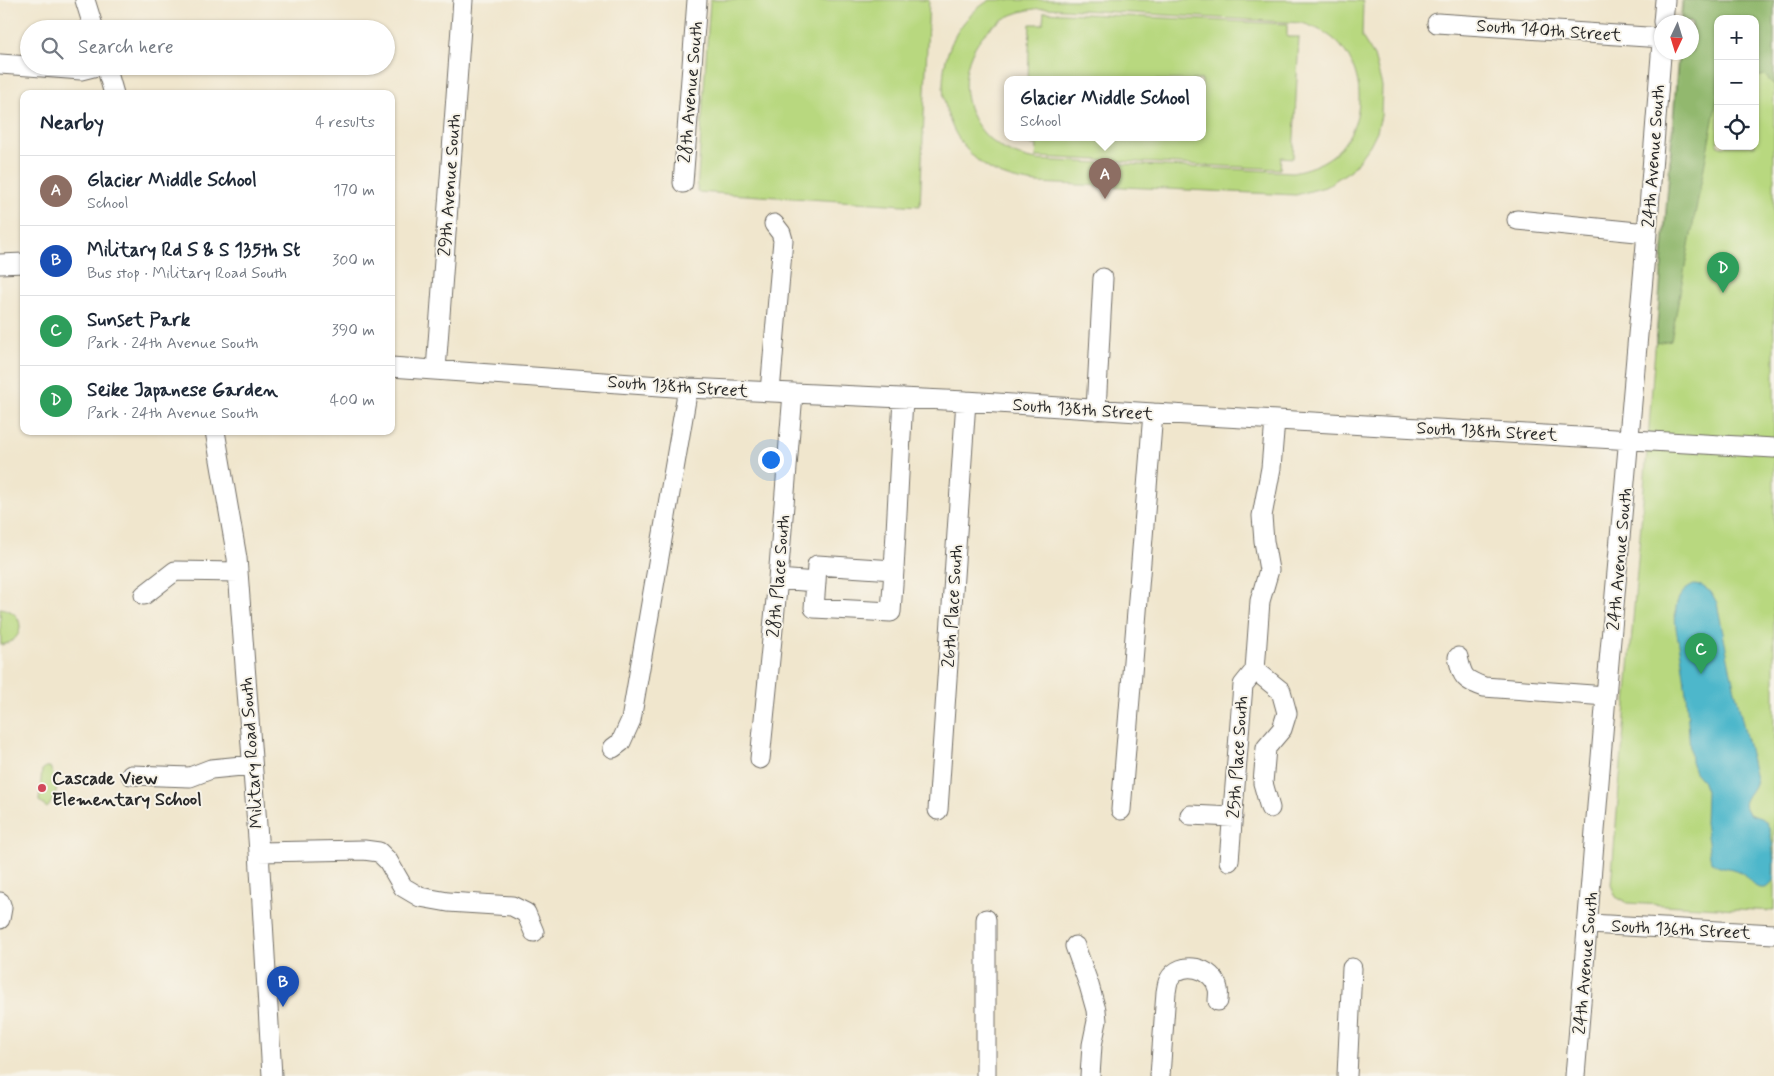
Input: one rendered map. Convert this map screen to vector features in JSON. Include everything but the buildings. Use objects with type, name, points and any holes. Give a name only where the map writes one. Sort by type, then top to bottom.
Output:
[{"type":"street","points":[[85,0],[91,20]]},
{"type":"street","name":"29th Avenue South","points":[[436,370],[463,0]]},
{"type":"street","name":"28th Avenue South","points":[[683,183],[698,0]]},
{"type":"street","points":[[1664,15],[1665,0]]},
{"type":"street","name":"South 140th Street","points":[[1437,22],[1654,37]]},
{"type":"street","name":"24th Avenue South","points":[[1575,1076],[1661,60]]},
{"type":"street","points":[[0,64],[20,65]]},
{"type":"street","points":[[109,75],[113,90]]},
{"type":"street","points":[[1517,220],[1647,233]]},
{"type":"street","points":[[770,392],[782,240],[781,233],[774,224]]},
{"type":"street","points":[[0,264],[20,263]]},
{"type":"street","points":[[1096,410],[1103,278]]},
{"type":"street","name":"South 138th Street","points":[[395,367],[688,388],[966,401],[1774,448]]},
{"type":"street","points":[[613,748],[621,742],[631,720],[688,388]]},
{"type":"street","name":"28th Place South","points":[[760,758],[778,580],[793,393]]},
{"type":"street","points":[[894,570],[816,565],[814,608],[892,612],[904,398]]},
{"type":"street","name":"26th Place South","points":[[938,810],[966,401]]},
{"type":"street","points":[[1121,810],[1153,413]]},
{"type":"street","name":"25th Place South","points":[[1229,862],[1243,685],[1254,670],[1260,601],[1269,570],[1262,516],[1275,420]]},
{"type":"street","name":"Military Road South","points":[[216,435],[237,558],[272,1076]]},
{"type":"street","points":[[144,595],[175,571],[238,572]]},
{"type":"street","points":[[778,580],[816,582]]},
{"type":"street","points":[[1458,657],[1462,674],[1470,681],[1484,687],[1606,696]]},
{"type":"street","points":[[1254,670],[1281,691],[1287,713],[1282,730],[1266,748],[1263,783],[1270,808]]},
{"type":"street","points":[[131,775],[190,777],[211,769],[252,765]]},
{"type":"street","points":[[1190,815],[1233,817]]},
{"type":"street","points":[[258,852],[364,850],[379,852],[388,861],[403,887],[420,897],[448,902],[512,906],[526,913],[534,932]]},
{"type":"street","points":[[0,902],[2,908],[0,919]]},
{"type":"street","points":[[986,919],[986,1076]]},
{"type":"street","name":"South 136th Street","points":[[1588,924],[1774,934]]},
{"type":"street","points":[[1075,946],[1096,1010],[1097,1021],[1092,1045],[1090,1076]]},
{"type":"street","points":[[1160,1076],[1166,992],[1169,979],[1178,971],[1186,968],[1196,968],[1212,975],[1218,988],[1218,1001]]},
{"type":"street","points":[[1347,1076],[1352,968]]},
{"type":"green space","points":[[710,0],[929,0],[920,206],[697,192]]},
{"type":"green space","points":[[990,0],[1363,1],[1362,37],[1374,56],[1382,86],[1381,116],[1377,131],[1370,145],[1351,170],[1325,187],[1296,195],[1037,183],[1014,179],[993,171],[972,155],[956,134],[947,111],[943,86],[946,61],[954,37],[969,16]]},
{"type":"green space","points":[[1682,0],[1774,0],[1774,911],[1627,903],[1616,897],[1611,885],[1677,60],[1699,60],[1699,15],[1681,15]]},
{"type":"green space","points":[[1683,0],[1774,0],[1774,85],[1764,75],[1759,77],[1759,15],[1714,15],[1714,115],[1671,340],[1656,343],[1678,60],[1699,60],[1699,15],[1682,15]]},
{"type":"green space","points":[[1044,12],[1287,24],[1287,37],[1299,37],[1293,158],[1281,157],[1280,169],[1036,157],[1037,145],[1024,144],[1024,141],[1206,141],[1206,76],[1028,76],[1030,24],[1043,24]]},
{"type":"green space","points":[[0,608],[15,614],[20,626],[15,638],[1,645]]},
{"type":"green space","points":[[50,767],[56,784],[56,793],[47,808],[39,801],[42,770]]},
{"type":"water","points":[[1694,585],[1702,586],[1711,592],[1717,603],[1756,779],[1744,804],[1749,814],[1764,820],[1772,839],[1773,880],[1765,888],[1755,886],[1740,872],[1711,862],[1705,823],[1706,791],[1691,761],[1685,686],[1675,621],[1679,597],[1684,591]]},
{"type":"place","name":"Glacier Middle School","points":[[1105,199]]},
{"type":"place","name":"Seike Japanese Garden","points":[[1723,293]]},
{"type":"place","name":"Sunset Park","points":[[1701,674]]},
{"type":"place","name":"Cascade View Elementary School","points":[[42,788]]},
{"type":"place","name":"Military Rd S & S 135th St","points":[[283,1007]]}]
